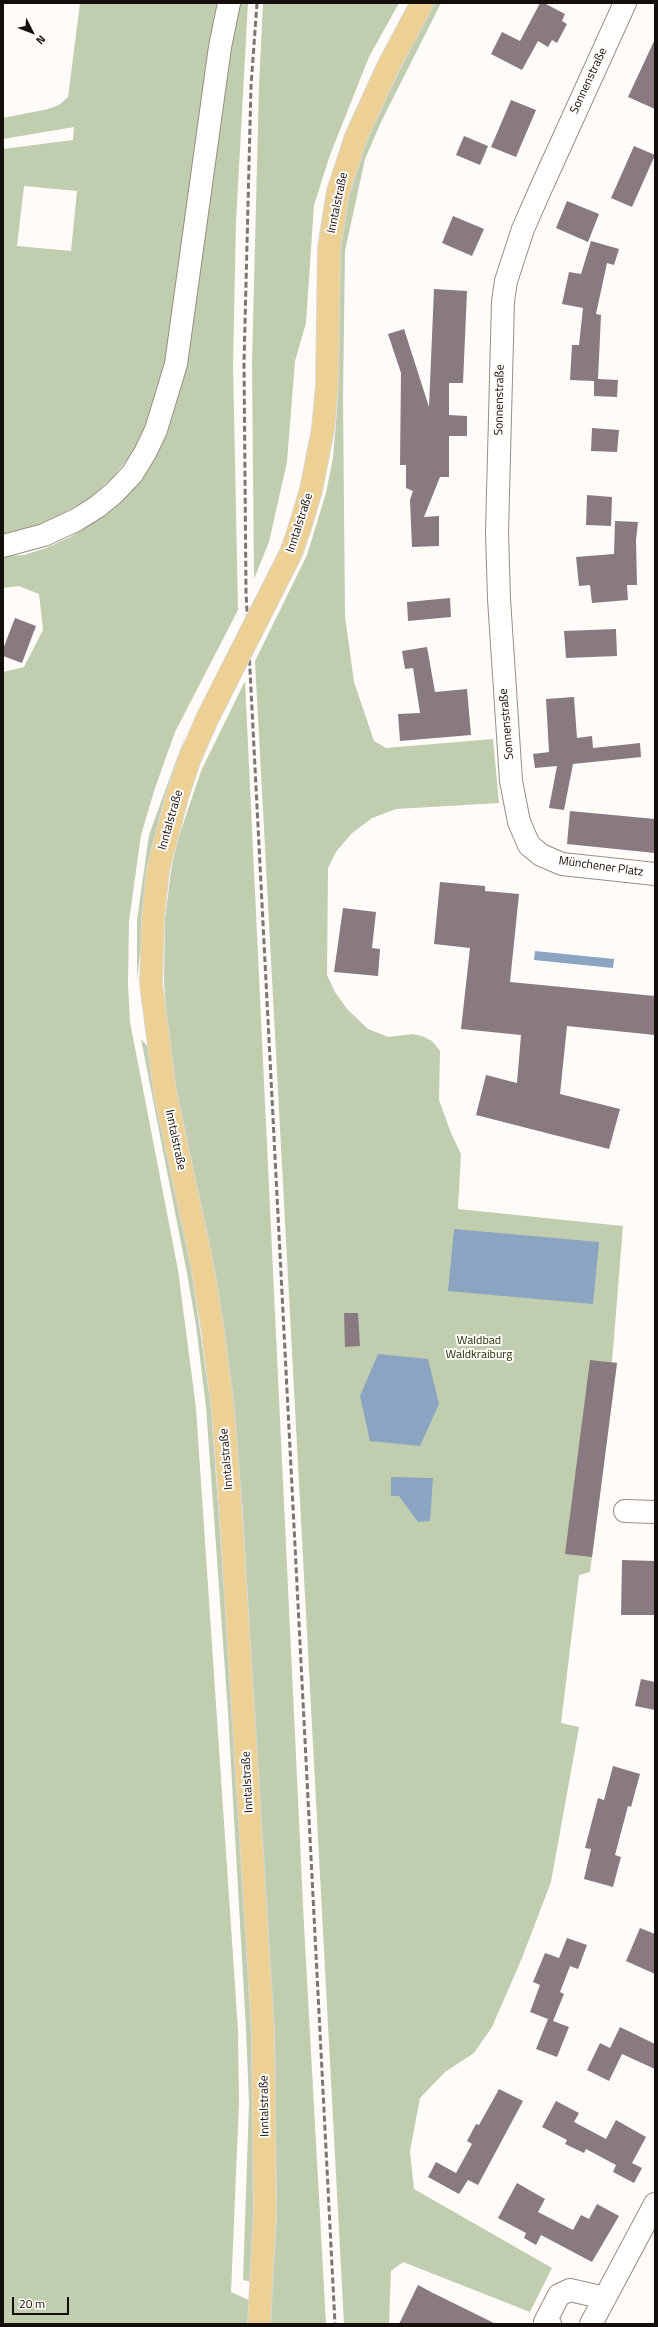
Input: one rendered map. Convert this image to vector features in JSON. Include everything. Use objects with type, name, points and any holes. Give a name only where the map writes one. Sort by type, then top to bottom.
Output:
[{"type":"main road","name":"Inntalstraße","points":[[259,2324],[266,2213],[263,2031],[230,1493],[212,1325],[202,1264],[165,1092],[151,983],[153,918],[158,870],[175,804],[190,758],[208,717],[290,553],[300,527],[311,490],[323,429],[327,386],[329,248],[338,192],[356,137],[388,67],[422,3]]},
{"type":"street","points":[[3,546],[44,535],[76,520],[97,507],[114,493],[132,474],[145,454],[156,430],[176,364],[220,47],[229,3]]},
{"type":"street","name":"Sonnenstraße","points":[[518,822],[508,747],[498,599],[497,532],[503,301],[506,281],[524,229],[625,3]]},
{"type":"street","name":"Münchener Platz","points":[[518,822],[529,845],[550,860],[562,864],[655,874]]},
{"type":"street","points":[[625,1511],[655,1512]]},
{"type":"street","points":[[591,2324],[655,2204]]},
{"type":"street","points":[[550,2324],[545,2322],[559,2295],[570,2290],[605,2298]]},
{"type":"green space","points":[[80,3],[217,3],[166,360],[155,401],[145,426],[132,454],[111,479],[91,497],[46,523],[3,535],[3,149],[73,140],[74,127],[3,139],[3,118],[48,109],[59,105],[68,97]],"holes":[[[24,186],[77,191],[71,251],[17,246]]]},
{"type":"green space","points":[[239,3],[248,3],[236,222],[233,364],[238,610],[175,732],[154,791],[141,835],[129,921],[128,984],[130,1022],[178,1270],[196,1408],[238,2030],[239,2103],[231,2292],[251,2301],[248,2324],[3,2324],[3,672],[24,667],[43,630],[39,594],[19,586],[3,588],[3,556],[24,555],[46,548],[72,536],[110,510],[139,481],[155,458],[167,434],[185,373],[224,85]]},
{"type":"green space","points":[[263,3],[399,3],[369,57],[330,155],[314,205],[306,323],[295,361],[287,462],[269,542],[254,579],[252,363],[259,85]]},
{"type":"green space","name":"Waldbad Waldkraiburg","points":[[433,3],[441,3],[381,122],[365,159],[345,251],[343,397],[345,616],[354,682],[374,741],[386,748],[493,739],[499,803],[396,809],[372,818],[351,834],[336,852],[328,868],[327,975],[335,992],[347,1009],[368,1029],[388,1037],[413,1034],[422,1036],[432,1041],[440,1051],[439,1100],[451,1133],[461,1154],[458,1209],[623,1226],[612,1362],[617,1363],[590,1572],[579,1575],[561,1723],[579,1727],[551,1882],[522,1958],[492,2027],[474,2053],[445,2072],[420,2098],[410,2151],[414,2189],[552,2268],[530,2312],[403,2262],[391,2271],[389,2324],[344,2324],[255,661],[307,555],[326,493],[333,458],[338,397],[339,249],[347,196],[365,141]]},
{"type":"green space","points":[[245,681],[304,1925],[326,2324],[270,2324],[277,2213],[273,2030],[242,1502],[223,1325],[176,1089],[168,1040],[164,980],[165,919],[171,871],[177,842],[201,771]]},
{"type":"green space","points":[[185,736],[155,835],[149,868],[137,981],[137,920],[149,835]]},
{"type":"green space","points":[[141,1039],[148,1047],[155,1097],[191,1267],[211,1407],[233,1711],[251,2029],[255,2210],[252,2282],[243,2280],[249,2103],[246,2029],[228,1712],[206,1407],[196,1325],[186,1268]]},
{"type":"water","points":[[535,951],[614,959],[613,968],[534,960]]},
{"type":"water","points":[[454,1229],[599,1242],[593,1304],[448,1291]]},
{"type":"water","points":[[378,1354],[428,1359],[439,1404],[420,1446],[370,1441],[360,1396]]},
{"type":"water","points":[[391,1477],[433,1478],[430,1521],[418,1522],[399,1496],[391,1496]]},
{"type":"building","points":[[540,3],[544,3],[565,14],[562,21],[567,24],[557,43],[552,40],[548,47],[538,41],[522,70],[491,54],[502,32],[520,41]]},
{"type":"building","points":[[655,39],[655,109],[628,97]]},
{"type":"building","points":[[511,100],[536,110],[516,157],[491,147]]},
{"type":"building","points":[[464,136],[488,146],[480,165],[456,155]]},
{"type":"building","points":[[634,146],[655,155],[632,207],[611,198]]},
{"type":"building","points":[[567,201],[599,214],[588,242],[556,228]]},
{"type":"building","points":[[453,216],[484,229],[472,256],[442,243]]},
{"type":"building","points":[[591,241],[619,249],[614,265],[607,263],[596,314],[601,315],[598,379],[618,380],[617,397],[594,396],[594,381],[570,380],[572,345],[579,345],[583,308],[562,304],[569,272],[581,274]]},
{"type":"building","points":[[434,289],[467,291],[463,383],[449,383],[449,415],[467,416],[467,436],[449,436],[449,477],[440,477],[424,517],[439,516],[439,546],[412,547],[410,500],[413,491],[406,488],[406,465],[400,465],[401,373],[388,334],[404,329],[429,407]]},
{"type":"building","points":[[592,428],[619,430],[617,452],[591,451]]},
{"type":"building","points":[[587,495],[612,497],[611,526],[586,525]]},
{"type":"building","points":[[615,521],[638,522],[636,540],[637,585],[627,585],[628,600],[592,603],[590,585],[579,586],[576,557],[614,554]]},
{"type":"building","points":[[450,598],[451,617],[408,621],[407,602]]},
{"type":"building","points":[[15,618],[36,626],[22,663],[3,656],[3,649]]},
{"type":"building","points":[[616,629],[617,656],[566,658],[564,631]]},
{"type":"building","points":[[427,647],[435,692],[467,689],[471,735],[400,741],[398,714],[420,713],[413,668],[405,669],[402,651]]},
{"type":"building","points":[[574,697],[577,738],[592,736],[593,748],[640,743],[641,757],[573,764],[564,810],[549,808],[557,766],[535,768],[533,754],[549,752],[546,699]]},
{"type":"building","points":[[570,811],[655,819],[655,853],[567,844]]},
{"type":"building","points":[[440,882],[485,886],[485,891],[519,894],[510,982],[655,996],[655,1035],[567,1026],[560,1094],[620,1109],[609,1149],[476,1115],[486,1075],[517,1083],[521,1035],[461,1029],[470,948],[434,944]]},
{"type":"building","points":[[343,908],[376,912],[372,948],[380,949],[378,976],[334,972]]},
{"type":"building","points":[[344,1313],[358,1313],[360,1346],[345,1347]]},
{"type":"building","points":[[590,1360],[617,1363],[592,1557],[565,1554]]},
{"type":"building","points":[[622,1560],[655,1561],[655,1615],[621,1615]]},
{"type":"building","points":[[641,1679],[655,1682],[655,1710],[635,1706]]},
{"type":"building","points":[[613,1766],[640,1774],[631,1807],[628,1806],[615,1855],[621,1857],[613,1887],[584,1879],[591,1849],[585,1848],[598,1798],[604,1800]]},
{"type":"building","points":[[640,1928],[655,1934],[655,1974],[626,1961]]},
{"type":"building","points":[[567,1938],[587,1945],[578,1969],[570,1966],[560,1992],[564,1994],[553,2021],[569,2027],[557,2057],[536,2049],[548,2019],[530,2012],[540,1985],[533,1982],[545,1953],[559,1958]]},
{"type":"building","points":[[620,2027],[655,2044],[655,2069],[622,2054],[609,2081],[587,2070],[600,2043],[610,2048]]},
{"type":"building","points":[[499,2089],[523,2101],[478,2185],[468,2180],[459,2194],[428,2177],[436,2162],[456,2173],[472,2144],[467,2141],[476,2124],[479,2125]]},
{"type":"building","points":[[556,2101],[579,2113],[574,2122],[606,2139],[616,2120],[646,2137],[632,2163],[642,2168],[634,2183],[613,2172],[616,2165],[586,2149],[584,2153],[565,2144],[567,2140],[542,2127]]},
{"type":"building","points":[[517,2183],[545,2199],[538,2212],[573,2230],[581,2215],[589,2219],[597,2204],[619,2216],[592,2262],[541,2235],[536,2245],[524,2238],[526,2233],[498,2218]]},
{"type":"building","points":[[418,2285],[433,2293],[496,2324],[399,2324]]},
{"type":"railway","points":[[257,3],[251,86],[244,363],[246,592],[335,2324]]}]
